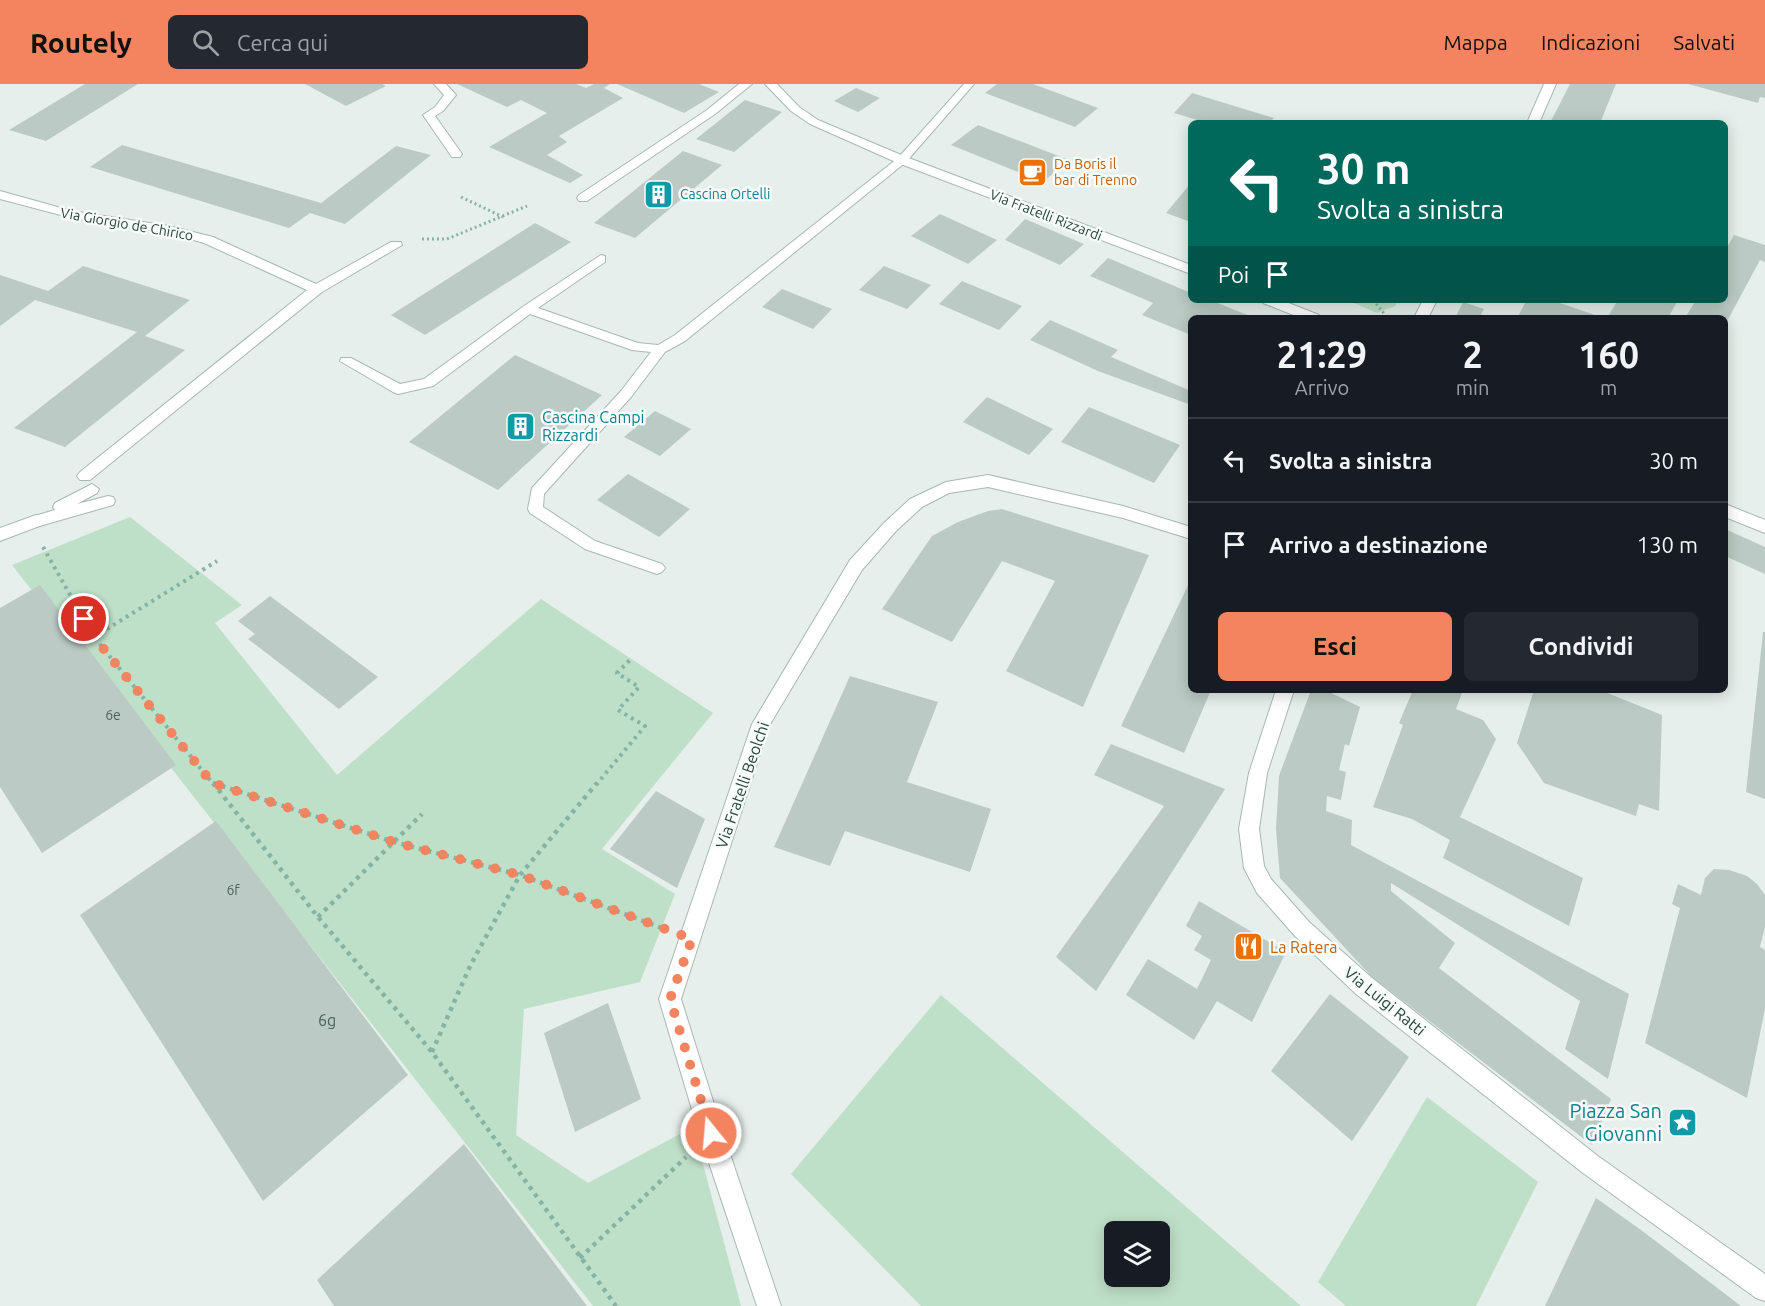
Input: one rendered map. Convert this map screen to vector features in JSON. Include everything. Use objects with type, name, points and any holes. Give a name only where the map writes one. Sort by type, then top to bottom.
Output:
[{"type":"street","points":[[440,84],[450,95],[439,109],[429,115],[456,154]]},
{"type":"street","points":[[584,198],[711,112],[746,84]]},
{"type":"street","name":"Via Fratelli Rizzardi","points":[[771,84],[795,109],[814,122],[902,160],[1188,269]]},
{"type":"street","points":[[1534,120],[1550,84]]},
{"type":"street","name":"Via Giorgio de Chirico","points":[[0,195],[45,209],[148,225],[193,235],[237,249],[283,275],[317,290]]},
{"type":"street","points":[[85,476],[317,290],[396,245]]},
{"type":"street","points":[[1276,303],[1306,315]]},
{"type":"street","name":"Via Fratelli Beolchi","points":[[769,1306],[711,1133],[670,999],[692,939],[761,724],[856,565],[890,526],[916,503],[946,488],[988,481],[1123,512],[1188,532]]},
{"type":"street","points":[[1728,511],[1765,527]]},
{"type":"street","points":[[0,535],[36,521]]},
{"type":"street","name":"Via Luigi Ratti","points":[[1285,693],[1258,773],[1249,829],[1254,868],[1263,886],[1302,929],[1364,986],[1591,1165],[1765,1289]]},
{"type":"lane","points":[[657,568],[590,545],[535,509],[537,492],[626,394],[660,349],[680,338],[902,160],[969,84]]},
{"type":"lane","points":[[346,361],[398,389],[428,383],[528,309],[601,260]]},
{"type":"lane","points":[[528,309],[637,347],[660,349]]},
{"type":"lane","points":[[36,521],[92,489]]},
{"type":"lane","points":[[36,521],[108,501]]},
{"type":"path","points":[[461,196],[504,217]]},
{"type":"path","points":[[418,238],[447,239],[527,206]]},
{"type":"path","points":[[1375,303],[1385,315]]},
{"type":"path","points":[[42,544],[94,637],[318,917],[432,1052],[616,1306]]},
{"type":"path","points":[[94,637],[216,561]]},
{"type":"path","points":[[432,1052],[471,964],[520,875],[645,726],[618,710],[639,687],[617,673],[631,659]]},
{"type":"path","points":[[212,783],[394,842],[520,875],[692,939]]},
{"type":"path","points":[[318,917],[422,814]]},
{"type":"path","points":[[580,1258],[711,1133]]},
{"type":"green space","points":[[1354,303],[1396,303],[1395,306],[1377,313]]},
{"type":"green space","points":[[130,517],[242,605],[215,623],[337,775],[541,599],[713,713],[602,849],[675,894],[640,982],[524,1009],[516,1135],[588,1183],[693,1127],[741,1306],[593,1306],[12,565]]},
{"type":"green space","points":[[941,995],[1301,1306],[921,1306],[791,1174]]},
{"type":"green space","points":[[1427,1097],[1538,1182],[1476,1306],[1346,1306],[1318,1282]]},
{"type":"building","points":[[85,84],[138,84],[46,141],[9,130]]},
{"type":"building","points":[[305,84],[382,84],[386,86],[346,106]]},
{"type":"building","points":[[457,84],[576,84],[586,88],[594,84],[610,84],[604,88],[623,98],[559,136],[567,142],[547,155],[583,175],[570,183],[489,147],[547,113],[521,100],[507,107]]},
{"type":"building","points":[[617,84],[699,84],[719,92],[684,113]]},
{"type":"building","points":[[997,84],[1033,84],[1098,108],[1075,127],[985,93]]},
{"type":"building","points":[[1570,84],[1616,84],[1601,120],[1552,120]]},
{"type":"building","points":[[1688,84],[1765,84],[1765,98],[1760,97],[1758,103]]},
{"type":"building","points":[[856,88],[880,98],[858,112],[834,101]]},
{"type":"building","points":[[1192,93],[1274,118],[1272,120],[1197,120],[1174,113]]},
{"type":"building","points":[[745,100],[782,112],[734,152],[696,139]]},
{"type":"building","points":[[978,125],[1069,160],[1043,182],[951,145]]},
{"type":"building","points":[[122,145],[321,203],[396,146],[431,155],[345,224],[310,213],[289,228],[90,167]]},
{"type":"building","name":"Cascina Ortelli","points":[[683,151],[722,165],[635,238],[594,223]]},
{"type":"building","points":[[1188,187],[1188,221],[1166,213]]},
{"type":"building","points":[[940,214],[997,240],[968,264],[911,236]]},
{"type":"building","points":[[1025,219],[1084,244],[1060,265],[1005,240]]},
{"type":"building","points":[[535,223],[571,242],[425,335],[391,315]]},
{"type":"building","points":[[1734,235],[1765,245],[1765,262],[1760,260],[1728,319],[1728,315],[1687,315],[1694,303],[1728,303],[1728,246]]},
{"type":"building","points":[[1108,258],[1188,292],[1188,303],[1218,303],[1248,315],[1188,315],[1188,334],[1142,315],[1153,303],[1090,276]]},
{"type":"building","points":[[83,266],[190,300],[145,336],[185,350],[65,447],[14,428],[137,332],[35,300],[0,326],[0,275],[48,291]]},
{"type":"building","points":[[884,266],[931,285],[907,309],[859,290]]},
{"type":"building","points":[[962,281],[1022,306],[999,330],[939,304]]},
{"type":"building","points":[[782,289],[832,309],[813,329],[762,307]]},
{"type":"building","points":[[1462,303],[1484,309],[1481,315],[1456,315]]},
{"type":"building","points":[[1525,303],[1560,303],[1595,315],[1519,315]]},
{"type":"building","points":[[1616,303],[1676,303],[1670,315],[1609,315]]},
{"type":"building","points":[[1050,320],[1118,350],[1111,357],[1188,390],[1188,404],[1098,371],[1030,340]]},
{"type":"building","name":"Cascina Campi Rizzardi","points":[[515,355],[602,395],[498,490],[409,442]]},
{"type":"building","points":[[987,397],[1053,429],[1029,455],[963,422]]},
{"type":"building","points":[[1089,407],[1180,445],[1154,483],[1061,442]]},
{"type":"building","points":[[655,411],[691,429],[660,456],[624,437]]},
{"type":"building","points":[[628,474],[690,509],[659,537],[597,500]]},
{"type":"building","points":[[1002,509],[1149,555],[1083,707],[1006,671],[1055,581],[1002,561],[952,642],[882,609],[932,536],[958,522],[988,511]]},
{"type":"building","points":[[1728,530],[1765,547],[1765,574],[1728,557]]},
{"type":"building","points":[[40,585],[176,765],[42,853],[0,787],[0,608]]},
{"type":"building","points":[[1188,585],[1188,693],[1210,693],[1184,753],[1121,726]]},
{"type":"building","points":[[270,596],[378,677],[339,709],[248,639],[255,634],[238,621]]},
{"type":"building","points":[[1763,632],[1765,632],[1765,799],[1746,792]]},
{"type":"building","points":[[850,676],[938,702],[907,782],[991,809],[970,872],[845,831],[830,866],[774,847]]},
{"type":"building","points":[[1310,693],[1331,693],[1360,707],[1349,746],[1345,744],[1339,770],[1346,772],[1341,800],[1327,796],[1326,811],[1352,820],[1351,845],[1629,994],[1608,1079],[1565,1049],[1580,1001],[1391,883],[1391,891],[1455,943],[1439,968],[1611,1099],[1592,1145],[1373,978],[1280,878],[1276,829],[1279,776]]},
{"type":"building","points":[[1412,693],[1462,693],[1456,709],[1483,720],[1496,739],[1460,817],[1583,878],[1569,926],[1443,858],[1450,840],[1412,819],[1373,807],[1403,725],[1399,723]]},
{"type":"building","points":[[1533,693],[1607,693],[1662,715],[1659,811],[1639,804],[1636,816],[1544,783],[1517,743]]},
{"type":"building","points":[[1111,744],[1225,789],[1096,991],[1056,957],[1164,806],[1094,775]]},
{"type":"building","points":[[656,791],[705,819],[677,888],[610,849]]},
{"type":"building","points":[[216,821],[408,1075],[263,1201],[80,915]]},
{"type":"building","points":[[1714,869],[1729,870],[1747,876],[1765,895],[1765,927],[1760,947],[1765,950],[1765,1009],[1747,1098],[1645,1043],[1680,908],[1672,904],[1678,884],[1701,895],[1705,878]]},
{"type":"building","points":[[1199,901],[1286,952],[1252,1022],[1217,1001],[1194,1040],[1126,995],[1148,959],[1197,989],[1211,960],[1194,950],[1202,936],[1186,926]]},
{"type":"building","points":[[1330,994],[1409,1057],[1352,1141],[1271,1071]]},
{"type":"building","points":[[608,1003],[641,1099],[575,1132],[544,1033]]},
{"type":"building","points":[[464,1144],[587,1306],[334,1306],[317,1280]]},
{"type":"building","points":[[1596,1198],[1641,1230],[1741,1306],[1545,1306]]},
{"type":"place","name":"Da Boris il bar di Trenno","points":[[1033,172]]},
{"type":"place","name":"Cascina Ortelli","points":[[659,194]]},
{"type":"place","name":"Cascina Campi Rizzardi","points":[[521,426]]},
{"type":"place","name":"La Ratera","points":[[1249,947]]},
{"type":"place","name":"Piazza San Giovanni","points":[[1683,1122]]},
{"type":"route","points":[[84,619],[94,637],[212,783],[394,842],[520,875],[692,939],[670,999],[711,1133]]}]
